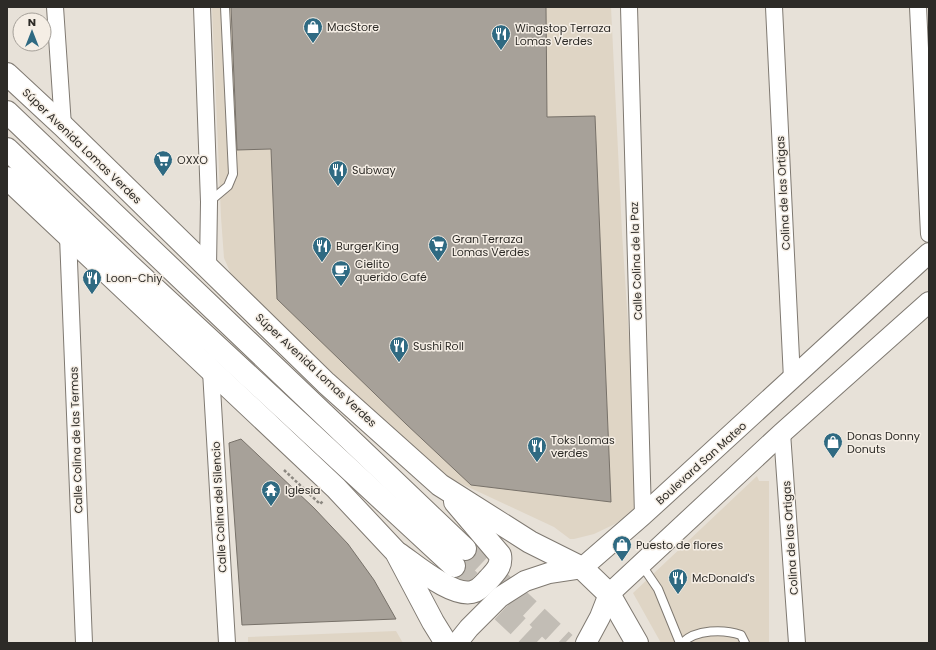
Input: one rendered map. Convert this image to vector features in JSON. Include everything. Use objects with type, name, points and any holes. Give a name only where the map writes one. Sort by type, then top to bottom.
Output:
[{"type":"main road","name":"Súper Avenida Lomas Verdes","points":[[7,74],[63,126],[326,383],[440,485],[530,542],[582,568],[609,594],[637,643]]},
{"type":"main road","points":[[7,112],[460,557],[130,266],[7,149]]},
{"type":"main road","points":[[7,178],[336,488],[396,552],[448,588],[461,592],[474,591],[486,582],[499,568],[501,561],[500,555],[440,485]]},
{"type":"main road","points":[[396,552],[433,622],[446,643]]},
{"type":"street","points":[[55,7],[63,126]]},
{"type":"street","points":[[202,7],[209,202],[208,267]]},
{"type":"street","name":"Calle Colina de la Paz","points":[[629,7],[643,515]]},
{"type":"street","name":"Colina de las Ortigas","points":[[774,7],[792,379]]},
{"type":"street","points":[[918,7],[929,234]]},
{"type":"street","name":"Calle Colina de las Termas","points":[[68,236],[84,643]]},
{"type":"street","name":"Boulevard San Mateo","points":[[582,568],[643,515],[929,253]]},
{"type":"street","points":[[586,643],[600,617],[609,594],[782,433],[929,302]]},
{"type":"street","name":"Calle Colina del Silencio","points":[[211,371],[227,643]]},
{"type":"street","name":"Colina de las Ortigas","points":[[782,433],[797,643]]},
{"type":"street","points":[[457,643],[469,628],[500,597],[525,581],[549,573],[582,568]]},
{"type":"lane","points":[[209,202],[228,186],[233,174],[225,7]]},
{"type":"lane","points":[[642,564],[658,590],[681,643],[687,638],[701,632],[731,631],[741,635],[746,643]]},
{"type":"path","points":[[284,470],[320,504]]},
{"type":"shaded area","name":"Gran Terraza Lomas Verdes","points":[[212,7],[611,7],[622,233],[640,504],[630,513],[615,524],[594,534],[570,539],[554,527],[449,478],[401,446],[237,288],[224,258]]},
{"type":"shaded area","points":[[757,476],[759,481],[769,481],[769,643],[661,643],[633,593]]},
{"type":"shaded area","points":[[396,631],[403,643],[248,643],[248,637]]},
{"type":"building","name":"Gran Terraza Lomas Verdes","points":[[231,7],[546,7],[547,117],[595,116],[611,502],[471,485],[277,299],[271,149],[237,150]]},
{"type":"building","points":[[241,439],[314,508],[348,544],[374,580],[396,619],[242,625],[229,443]]},
{"type":"tunnel","points":[[465,549],[565,643]]},
{"type":"tunnel","points":[[454,566],[536,643]]},
{"type":"place","name":"MacStore","points":[[313,44]]},
{"type":"place","name":"Wingstop Terraza Lomas Verdes","points":[[501,51]]},
{"type":"place","name":"OXXO","points":[[163,177]]},
{"type":"place","name":"Subway","points":[[338,187]]},
{"type":"place","name":"Gran Terraza Lomas Verdes","points":[[438,262]]},
{"type":"place","name":"Burger King","points":[[322,263]]},
{"type":"place","name":"Cielito querido Café","points":[[341,287]]},
{"type":"place","name":"Loon-Chiy","points":[[92,295]]},
{"type":"place","name":"Sushi Roll","points":[[399,363]]},
{"type":"place","name":"Donas Donny Donuts","points":[[833,459]]},
{"type":"place","name":"Toks Lomas verdes","points":[[537,463]]},
{"type":"place","name":"Iglesia","points":[[271,507]]},
{"type":"place","name":"Puesto de flores","points":[[622,562]]},
{"type":"place","name":"McDonald's","points":[[678,595]]}]
